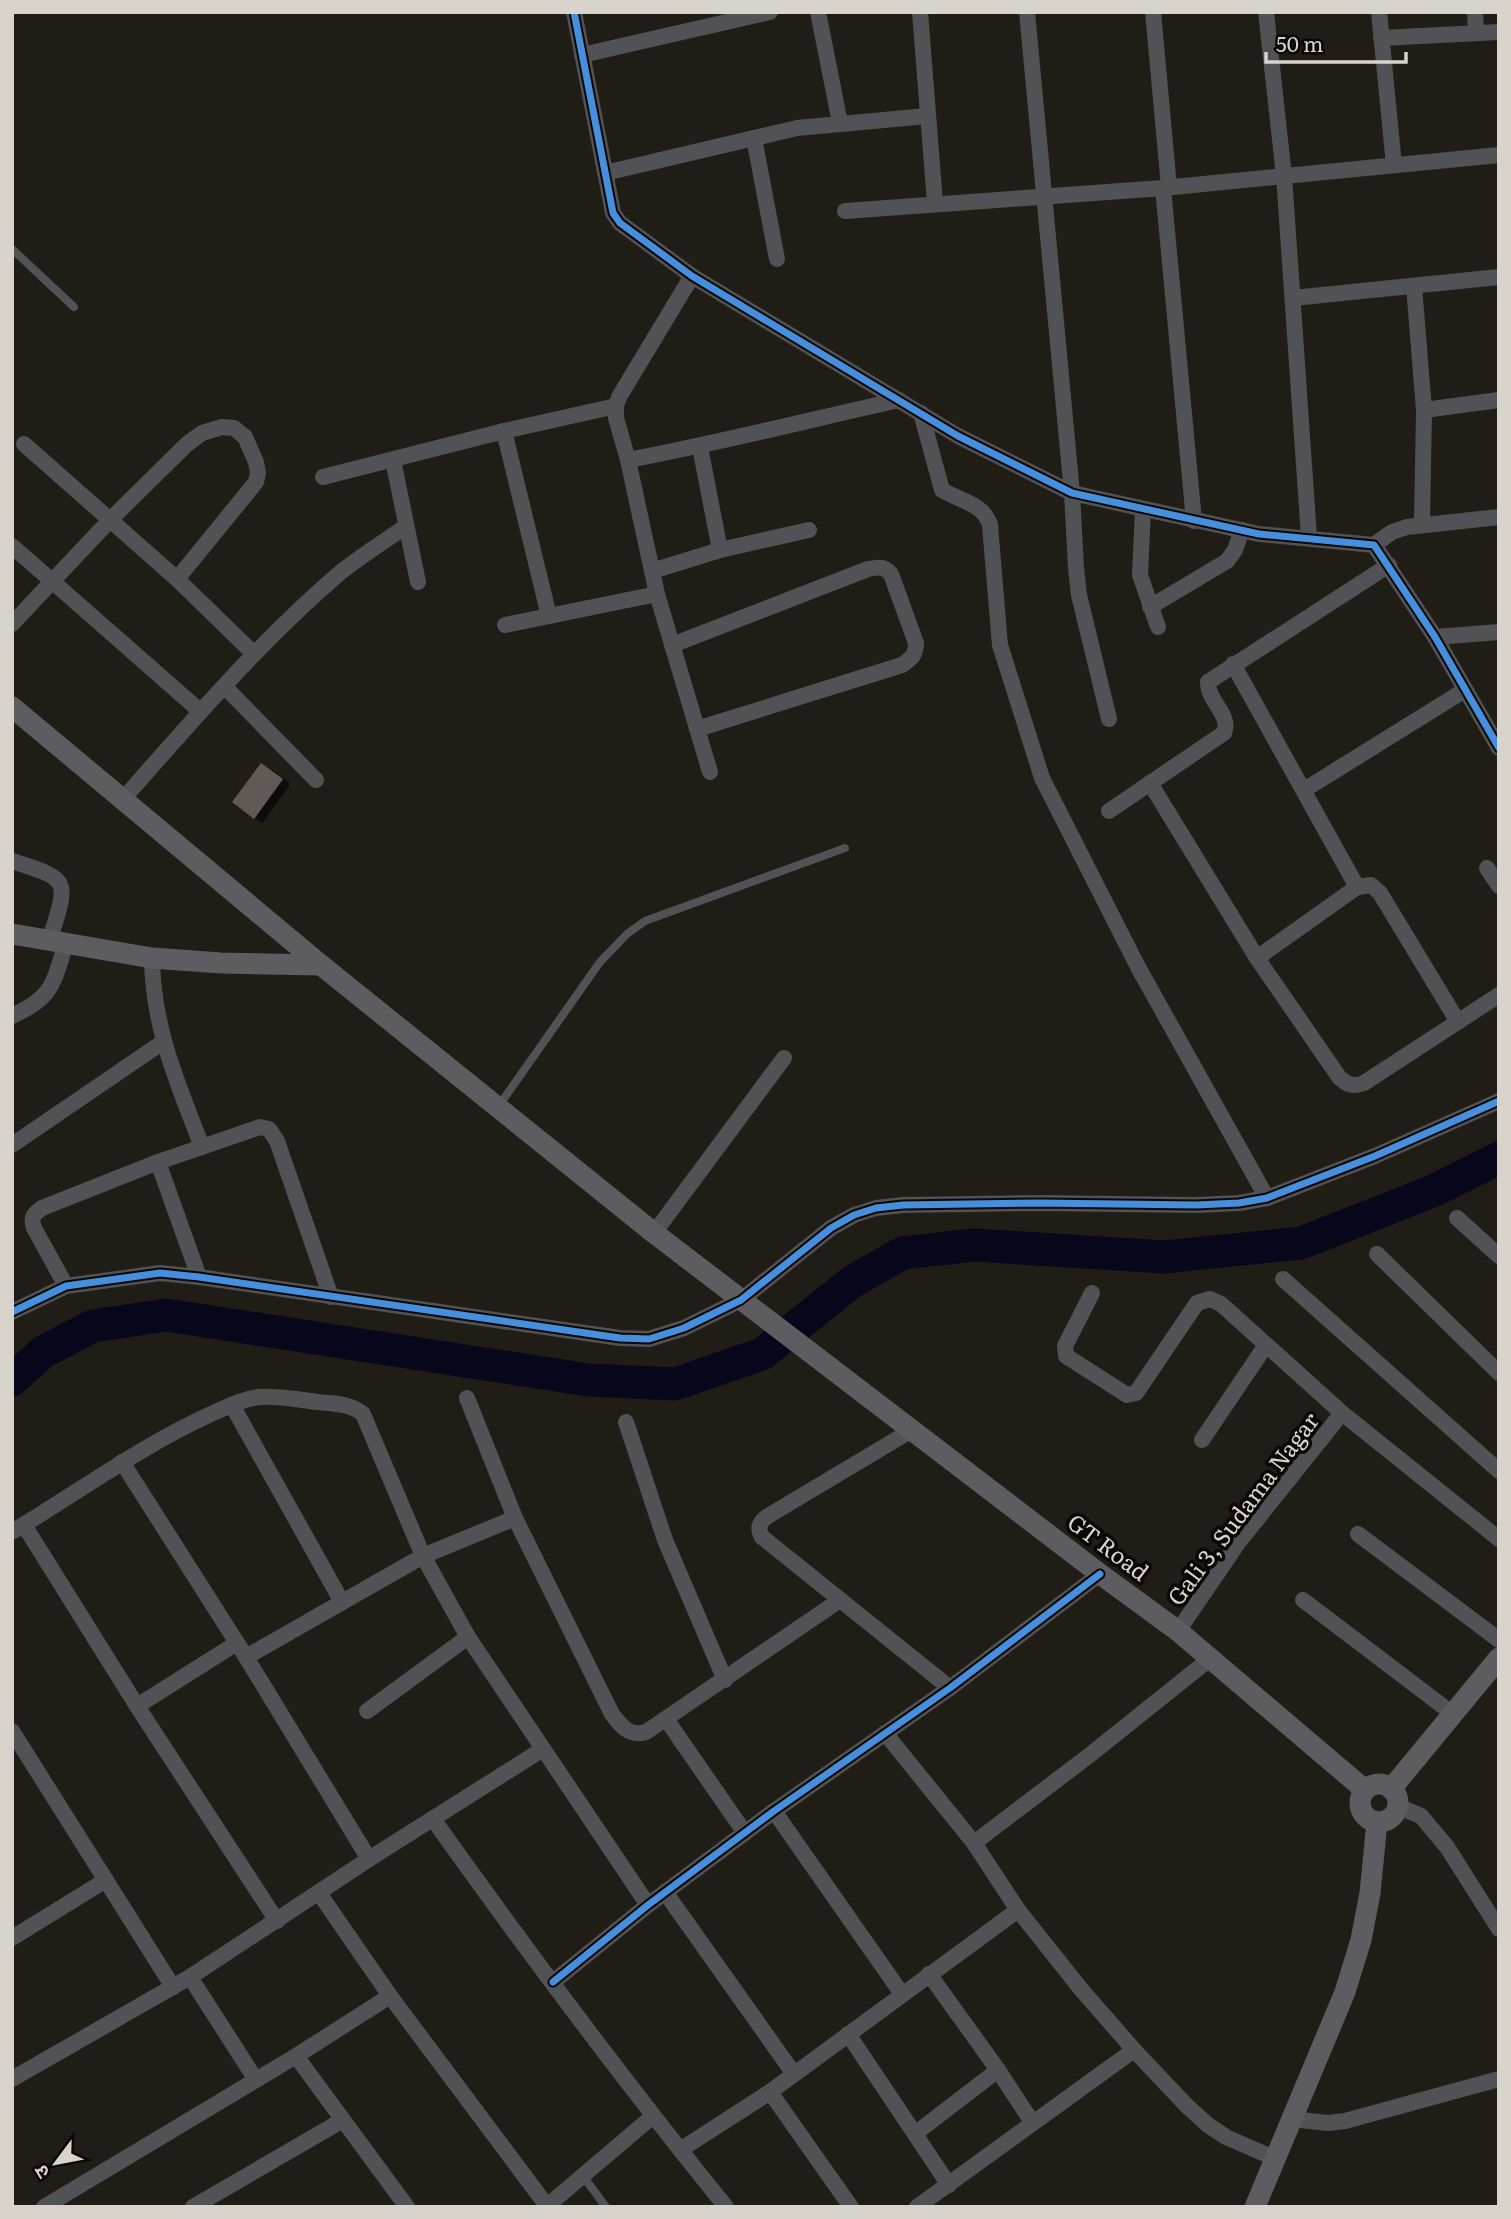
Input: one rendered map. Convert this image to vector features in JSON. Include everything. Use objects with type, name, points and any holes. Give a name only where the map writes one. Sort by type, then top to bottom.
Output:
[{"type":"main road","name":"GT Road","points":[[12,707],[321,965],[654,1233],[1178,1631],[1366,1790]]},
{"type":"main road","points":[[12,934],[152,958],[221,963],[321,965]]},
{"type":"main road","points":[[1394,1798],[1380,1784],[1366,1790],[1360,1798],[1360,1810],[1368,1819],[1377,1822],[1387,1821],[1392,1817],[1394,1798],[1453,1714],[1499,1658]]},
{"type":"main road","points":[[1255,2207],[1345,1992],[1362,1940],[1377,1822]]},
{"type":"street","points":[[574,12],[616,219],[692,276],[958,436],[1072,493],[1259,534],[1374,545],[1392,531],[1422,523],[1499,517]]},
{"type":"street","points":[[582,55],[770,12]]},
{"type":"street","points":[[818,12],[840,123]]},
{"type":"street","points":[[920,12],[935,203]]},
{"type":"street","points":[[1027,12],[1072,493],[1079,596],[1109,719]]},
{"type":"street","points":[[1153,12],[1194,520]]},
{"type":"street","points":[[1266,12],[1284,176],[1309,537]]},
{"type":"street","points":[[1379,12],[1394,165]]},
{"type":"street","points":[[1475,12],[1476,33]]},
{"type":"street","points":[[1381,38],[1499,32]]},
{"type":"street","points":[[605,173],[797,128],[928,116]]},
{"type":"street","points":[[754,138],[777,259]]},
{"type":"street","points":[[845,211],[1043,198],[1499,155]]},
{"type":"street","points":[[692,276],[619,397],[616,418],[628,460],[657,594],[710,772]]},
{"type":"street","points":[[1293,298],[1499,277]]},
{"type":"street","points":[[1414,286],[1424,410],[1422,523]]},
{"type":"street","points":[[628,460],[700,447],[899,400]]},
{"type":"street","points":[[1424,410],[1499,400]]},
{"type":"street","points":[[323,477],[503,431],[616,407]]},
{"type":"street","points":[[921,413],[942,490],[979,507],[987,514],[1000,645],[1042,778],[1138,967],[1267,1198]]},
{"type":"street","points":[[12,624],[110,520],[187,444],[202,433],[222,427],[234,428],[245,437],[256,462],[256,482],[177,579]]},
{"type":"street","points":[[503,431],[549,616]]},
{"type":"street","points":[[24,444],[177,579],[254,654]]},
{"type":"street","points":[[700,447],[720,550]]},
{"type":"street","points":[[393,460],[418,582]]},
{"type":"street","points":[[1143,509],[1139,568],[1158,627]]},
{"type":"street","points":[[124,798],[254,654],[337,575],[405,527]]},
{"type":"street","points":[[652,571],[720,550],[809,530]]},
{"type":"street","points":[[1150,607],[1227,561],[1236,550],[1242,530]]},
{"type":"street","points":[[1374,545],[1435,637],[1499,748]]},
{"type":"street","points":[[12,547],[200,711]]},
{"type":"street","points":[[1109,811],[1224,733],[1227,728],[1226,721],[1209,693],[1209,682],[1389,565]]},
{"type":"street","points":[[672,645],[868,569],[880,567],[891,574],[916,643],[916,651],[911,659],[901,665],[697,729]]},
{"type":"street","points":[[505,625],[657,594]]},
{"type":"street","points":[[1435,637],[1499,632]]},
{"type":"street","points":[[1233,664],[1357,887]]},
{"type":"street","points":[[225,687],[316,780]]},
{"type":"street","points":[[1304,790],[1465,690]]},
{"type":"street","points":[[1150,783],[1257,958],[1339,1077],[1348,1085],[1358,1086],[1364,1083],[1499,995]]},
{"type":"street","points":[[12,861],[50,873],[58,880],[63,890],[53,985],[37,1003],[12,1016]]},
{"type":"street","points":[[1487,868],[1499,886]]},
{"type":"street","points":[[1257,958],[1357,887],[1371,885],[1380,893],[1458,1022]]},
{"type":"street","points":[[152,958],[152,992],[163,1042],[202,1147]]},
{"type":"street","points":[[12,1145],[163,1042]]},
{"type":"street","points":[[654,1233],[784,1058]]},
{"type":"street","points":[[12,1312],[66,1286],[160,1273],[620,1338],[649,1339],[749,1305],[831,1228],[854,1215],[876,1208],[903,1205],[1040,1203],[1239,1203],[1267,1198],[1386,1151],[1499,1101]]},
{"type":"street","points":[[66,1286],[34,1228],[34,1213],[158,1162],[260,1127],[274,1133],[331,1297]]},
{"type":"street","points":[[158,1162],[199,1277]]},
{"type":"street","points":[[1457,1218],[1499,1256]]},
{"type":"street","points":[[1377,1254],[1499,1373]]},
{"type":"street","points":[[1283,1279],[1499,1471]]},
{"type":"street","points":[[1092,1293],[1065,1346],[1066,1356],[1126,1395],[1136,1393],[1197,1303],[1210,1299],[1221,1304],[1342,1413],[1499,1539]]},
{"type":"street","points":[[1202,1440],[1266,1345]]},
{"type":"street","points":[[277,1921],[18,1529],[122,1462],[192,1423],[258,1397],[346,1405],[363,1414],[423,1556],[468,1637],[648,1905]]},
{"type":"street","points":[[467,1398],[515,1518],[612,1714],[623,1728],[632,1733],[639,1734],[666,1719],[840,1600]]},
{"type":"street","points":[[232,1405],[342,1602]]},
{"type":"street","name":"Gali 3, Sudama Nagar","points":[[1178,1631],[1238,1543],[1342,1413]]},
{"type":"street","points":[[626,1422],[665,1539],[725,1679]]},
{"type":"street","points":[[912,1430],[768,1516],[760,1524],[759,1531],[762,1537],[950,1688]]},
{"type":"street","points":[[122,1462],[369,1858]]},
{"type":"street","points":[[137,1706],[241,1650],[342,1602],[423,1556],[515,1518]]},
{"type":"street","points":[[1358,1534],[1499,1640]]},
{"type":"street","points":[[553,1982],[665,1892],[774,1811],[950,1688],[1100,1574]]},
{"type":"street","points":[[1303,1600],[1453,1714]]},
{"type":"street","points":[[366,1711],[468,1637]]},
{"type":"street","points":[[974,1843],[1211,1658]]},
{"type":"street","points":[[666,1719],[745,1833]]},
{"type":"street","points":[[12,1731],[173,1987]]},
{"type":"street","points":[[886,1733],[974,1843],[1018,1910],[1134,2050],[1208,2125],[1226,2137],[1274,2158]]},
{"type":"street","points":[[12,2079],[190,1977],[369,1858],[543,1749]]},
{"type":"street","points":[[1394,1798],[1421,1816],[1447,1847],[1499,1929]]},
{"type":"street","points":[[774,1811],[902,1994]]},
{"type":"street","points":[[433,1819],[510,1927],[653,2116],[726,2207]]},
{"type":"street","points":[[12,1938],[106,1880]]},
{"type":"street","points":[[665,1892],[794,2074]]},
{"type":"street","points":[[319,1893],[390,1996],[546,2206],[653,2116]]},
{"type":"street","points":[[680,2150],[771,2092],[1018,1910]]},
{"type":"street","points":[[929,1975],[1032,2122]]},
{"type":"street","points":[[190,1977],[256,2080]]},
{"type":"street","points":[[44,2207],[69,2200],[390,1996]]},
{"type":"street","points":[[848,2034],[949,2185]]},
{"type":"street","points":[[917,2207],[1134,2050]]},
{"type":"street","points":[[296,2056],[407,2207]]},
{"type":"street","points":[[916,2133],[998,2070]]},
{"type":"street","points":[[1291,2119],[1345,2122],[1499,2080]]},
{"type":"street","points":[[771,2092],[851,2207]]},
{"type":"street","points":[[198,2205],[342,2120]]},
{"type":"lane","points":[[12,249],[74,307]]},
{"type":"lane","points":[[498,1107],[600,962],[627,934],[645,921],[845,848]]},
{"type":"lane","points":[[583,2176],[606,2207]]},
{"type":"building","points":[[261,763],[283,779],[254,819],[232,802]]},
{"type":"waterway","points":[[12,1380],[43,1352],[93,1326],[166,1315],[589,1380],[675,1384],[762,1354],[853,1281],[903,1253],[974,1245],[1164,1257],[1301,1243],[1433,1191],[1499,1158]]},
{"type":"cycle path","points":[[574,12],[613,213],[620,223],[692,276],[958,436],[1072,493],[1259,534],[1374,545],[1435,637],[1499,748]]},
{"type":"cycle path","points":[[12,1312],[66,1286],[160,1273],[620,1338],[649,1339],[684,1328],[741,1300],[831,1228],[854,1215],[876,1208],[903,1205],[1040,1203],[1239,1203],[1267,1198],[1375,1156],[1499,1101]]},
{"type":"cycle path","points":[[553,1982],[648,1905],[774,1811],[950,1688],[1100,1574]]}]
